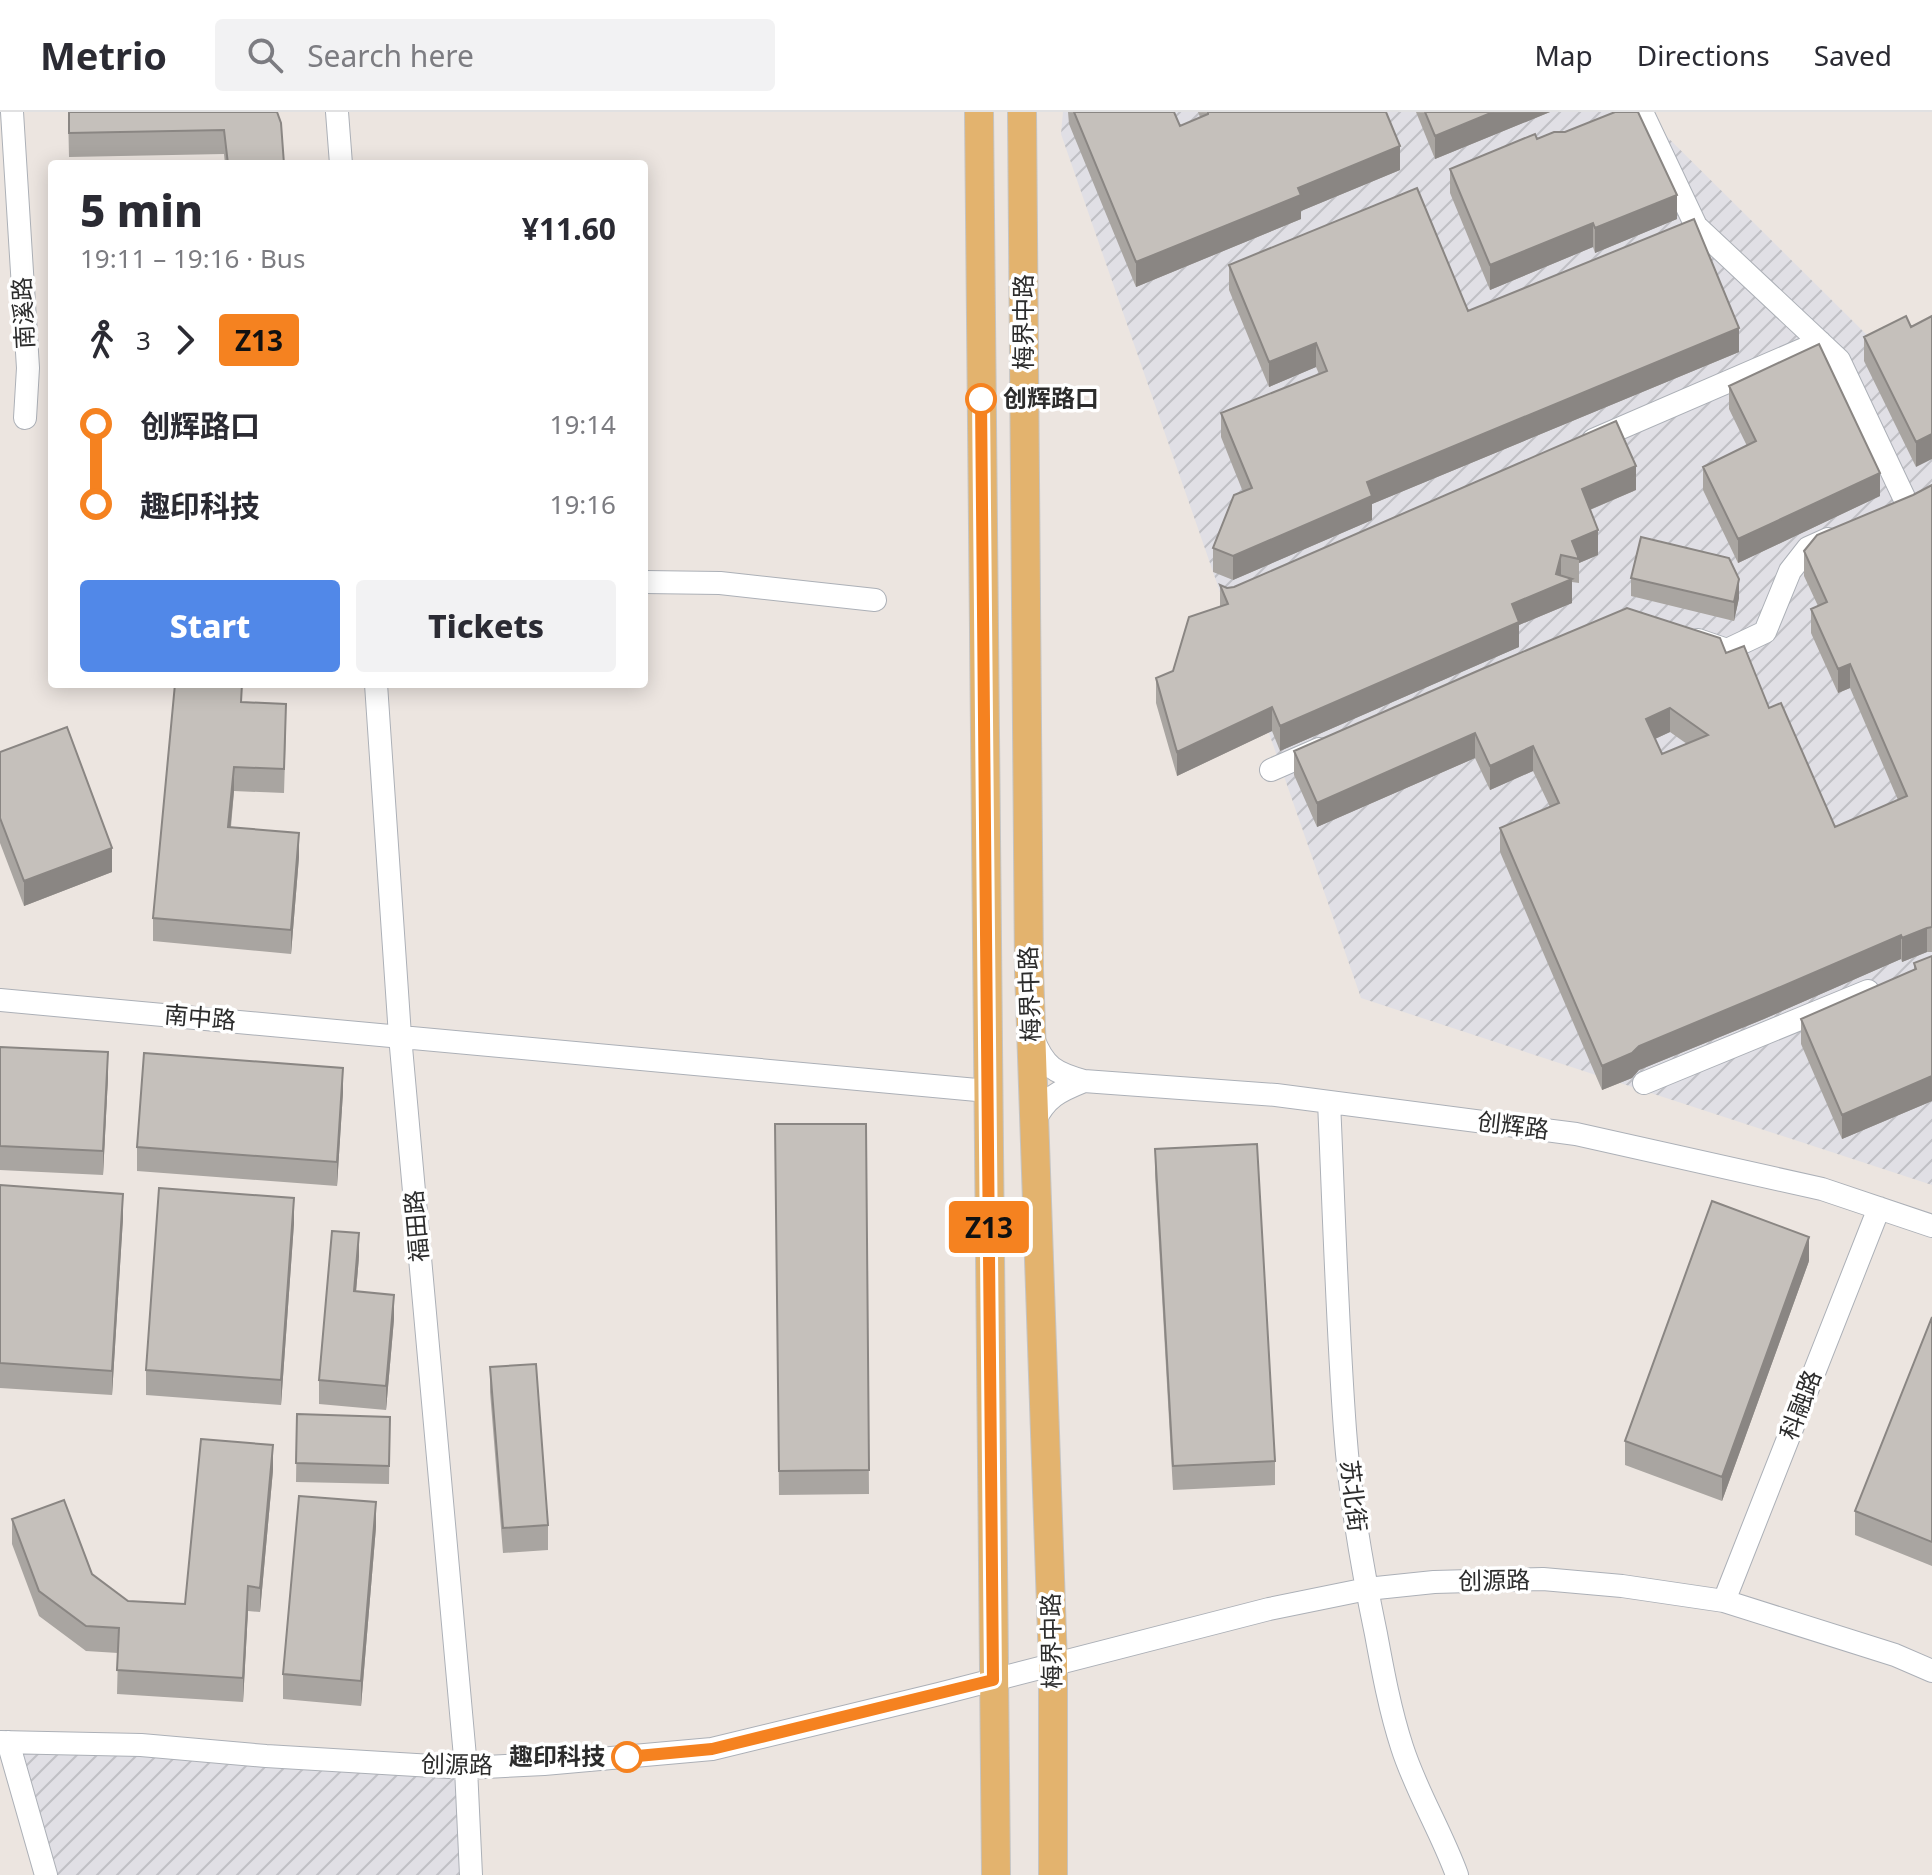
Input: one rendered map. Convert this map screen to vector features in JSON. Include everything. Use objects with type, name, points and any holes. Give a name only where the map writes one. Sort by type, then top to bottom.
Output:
[{"type":"main road","name":"梅界中路","points":[[979,112],[996,1875]]},
{"type":"main road","name":"梅界中路","points":[[1022,112],[1028,954],[1053,1664],[1053,1875]]},
{"type":"street","name":"南溪路","points":[[12,112],[28,368],[25,418]]},
{"type":"street","points":[[337,112],[341,160]]},
{"type":"street","points":[[1635,114],[1696,226],[1839,360],[1901,509],[1932,494]]},
{"type":"street","points":[[1576,447],[1820,342]]},
{"type":"street","points":[[1684,636],[1727,650],[1765,632],[1790,571],[1808,548],[1851,530]]},
{"type":"street","points":[[648,582],[720,583],[875,600]]},
{"type":"street","name":"福田路","points":[[376,688],[400,1036],[466,1768],[471,1875]]},
{"type":"street","points":[[1271,770],[1344,738]]},
{"type":"street","points":[[1644,1083],[1889,982]]},
{"type":"street","name":"南中路","points":[[0,1000],[988,1091]]},
{"type":"street","points":[[1031,1033],[1040,1055],[1051,1068],[1067,1077],[1084,1081]]},
{"type":"street","points":[[1034,1122],[1047,1100],[1084,1081]]},
{"type":"street","name":"创辉路","points":[[1084,1081],[1276,1095],[1576,1134],[1822,1189],[1932,1226]]},
{"type":"street","name":"苏北街","points":[[1329,1102],[1345,1432],[1355,1518],[1401,1746],[1457,1875]]},
{"type":"street","name":"科融路","points":[[1724,1601],[1879,1208]]},
{"type":"street","name":"创源路","points":[[4,1742],[141,1745],[466,1768],[712,1749],[1269,1609],[1367,1589],[1434,1582],[1543,1579],[1622,1586],[1724,1601],[1895,1655],[1932,1671]]},
{"type":"street","points":[[4,1742],[46,1875]]},
{"type":"shaded area","points":[[1063,112],[1642,112],[1878,346],[1932,324],[1932,1185],[1361,998],[1061,134]]},
{"type":"shaded area","name":"趣印科技","points":[[8,1742],[465,1768],[473,1875],[46,1875]]},
{"type":"building","points":[[69,112],[277,112],[281,123],[284,160],[228,160],[224,130],[69,133]]},
{"type":"building","points":[[1074,112],[1174,112],[1180,126],[1208,112],[1386,112],[1400,146],[1298,188],[1301,195],[1136,262]]},
{"type":"building","points":[[1425,112],[1493,112],[1435,136]]},
{"type":"building","points":[[1615,112],[1638,112],[1677,195],[1595,228],[1593,223],[1490,265],[1450,169],[1535,134],[1537,139],[1554,132],[1565,132]]},
{"type":"building","points":[[1417,188],[1468,311],[1694,219],[1739,328],[1367,482],[1372,496],[1233,556],[1213,548],[1234,495],[1252,488],[1221,413],[1327,371],[1316,343],[1269,362],[1229,265]]},
{"type":"building","points":[[1906,316],[1911,327],[1932,316],[1932,434],[1916,442],[1864,337]]},
{"type":"building","points":[[1819,344],[1880,473],[1738,539],[1703,467],[1756,441],[1729,386]]},
{"type":"building","points":[[1616,421],[1636,466],[1582,489],[1598,530],[1572,541],[1579,559],[1561,555],[1556,574],[1572,579],[1512,604],[1519,622],[1280,726],[1272,707],[1177,752],[1156,678],[1173,671],[1189,617],[1228,604],[1220,585],[1234,587]]},
{"type":"building","points":[[1932,485],[1932,927],[1902,938],[1901,935],[1639,1046],[1632,1053],[1602,1066],[1500,828],[1559,803],[1533,746],[1490,766],[1475,733],[1317,803],[1294,751],[1627,608],[1720,638],[1726,653],[1744,646],[1769,708],[1781,703],[1835,827],[1907,796],[1850,664],[1838,669],[1811,609],[1827,602],[1804,551],[1817,535]],"holes":[[[1670,708],[1708,735],[1662,754],[1646,719]]]},
{"type":"building","points":[[1641,537],[1729,558],[1739,579],[1734,602],[1631,578]]},
{"type":"building","points":[[175,688],[242,688],[241,702],[286,704],[284,769],[234,767],[228,827],[299,833],[291,930],[153,918]]},
{"type":"building","points":[[67,727],[112,848],[24,881],[0,818],[0,752]]},
{"type":"building","points":[[1932,956],[1932,1076],[1842,1115],[1801,1019],[1916,969],[1914,963]]},
{"type":"building","points":[[0,1047],[108,1052],[103,1151],[0,1146]]},
{"type":"building","points":[[144,1053],[343,1068],[337,1162],[137,1147]]},
{"type":"building","points":[[775,1124],[866,1124],[869,1470],[779,1471]]},
{"type":"building","points":[[1257,1144],[1275,1461],[1173,1466],[1155,1149]]},
{"type":"building","points":[[0,1185],[123,1194],[112,1371],[0,1363]]},
{"type":"building","points":[[159,1188],[294,1198],[281,1380],[146,1370]]},
{"type":"building","points":[[1712,1201],[1809,1237],[1722,1477],[1625,1441]]},
{"type":"building","points":[[332,1231],[359,1233],[354,1291],[394,1295],[386,1386],[319,1380]]},
{"type":"building","points":[[1932,1317],[1932,1542],[1855,1511]]},
{"type":"building","points":[[536,1364],[548,1525],[503,1528],[490,1367]]},
{"type":"building","points":[[297,1414],[390,1417],[389,1466],[296,1463]]},
{"type":"building","points":[[201,1439],[273,1445],[260,1588],[248,1586],[243,1678],[117,1670],[119,1628],[86,1626],[39,1591],[12,1519],[64,1500],[92,1574],[128,1601],[185,1604]]},
{"type":"building","points":[[299,1496],[376,1502],[361,1681],[283,1674]]},
{"type":"bus line","name":"Z13","points":[[627,1757],[712,1749],[993,1680],[981,399]]},
{"type":"place","name":"创辉路口","points":[[981,399]]},
{"type":"place","name":"趣印科技","points":[[627,1757]]}]
